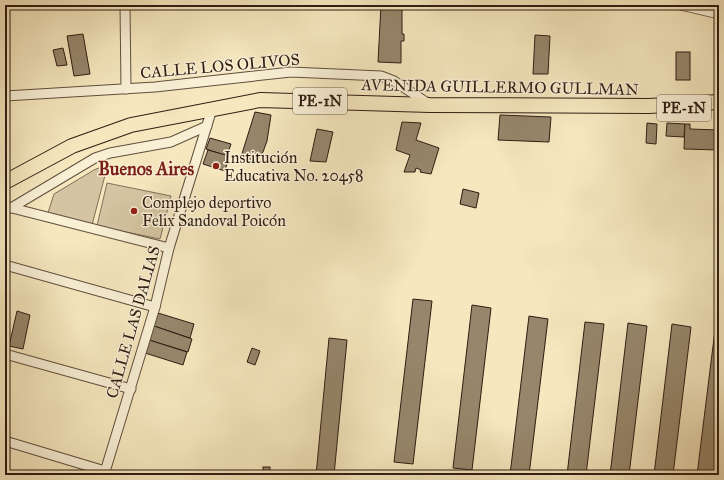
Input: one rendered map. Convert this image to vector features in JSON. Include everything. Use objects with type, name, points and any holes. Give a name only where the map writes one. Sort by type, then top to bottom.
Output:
[{"type":"main road","name":"AVENIDA GUILLERMO GULLMAN","points":[[5,182],[72,146],[131,125],[260,100],[430,105],[649,106],[719,110]]},
{"type":"main road","name":"AVENIDA GUILLERMO GULLMAN","points":[[649,106],[719,102]]},
{"type":"street","points":[[125,5],[126,89]]},
{"type":"street","points":[[681,5],[719,14]]},
{"type":"street","name":"CALLE LOS OLIVOS","points":[[5,96],[126,89],[291,72],[381,76],[394,81],[430,105]]},
{"type":"street","name":"CALLE LAS DALIAS","points":[[105,473],[155,307],[169,248],[212,109]]},
{"type":"street","points":[[8,207],[95,158],[110,153],[171,142],[207,126]]},
{"type":"street","points":[[8,207],[169,248]]},
{"type":"street","points":[[5,265],[155,307]]},
{"type":"street","points":[[5,354],[131,389]]},
{"type":"street","points":[[5,441],[105,473]]},
{"type":"shaded area","points":[[108,164],[92,225],[47,216],[54,194],[94,170]]},
{"type":"shaded area","name":"Complejo deportivo Felix Sandoval Poicón","points":[[107,183],[171,196],[160,239],[97,226]]},
{"type":"building","points":[[381,5],[402,5],[402,34],[404,34],[404,41],[401,41],[401,63],[378,62]]},
{"type":"building","points":[[83,34],[90,74],[74,76],[67,36]]},
{"type":"building","points":[[535,35],[550,36],[548,74],[533,74]]},
{"type":"building","points":[[63,48],[67,65],[57,66],[53,50]]},
{"type":"building","points":[[676,52],[690,52],[690,80],[676,80]]},
{"type":"building","points":[[255,112],[271,115],[267,141],[263,152],[254,164],[240,160]]},
{"type":"building","points":[[500,115],[551,117],[549,142],[498,140]]},
{"type":"building","points":[[402,122],[421,123],[416,140],[439,148],[431,174],[420,172],[421,170],[416,168],[415,172],[404,172],[410,155],[396,150]]},
{"type":"building","points":[[647,123],[657,124],[656,144],[646,143]]},
{"type":"building","points":[[667,123],[685,124],[684,137],[666,136]]},
{"type":"building","points":[[685,124],[690,124],[690,129],[719,130],[719,150],[684,149]]},
{"type":"building","points":[[317,129],[333,132],[326,162],[310,161]]},
{"type":"building","points":[[210,138],[231,144],[227,156],[206,149]]},
{"type":"building","points":[[208,150],[229,156],[225,171],[203,164]]},
{"type":"building","points":[[463,189],[479,193],[476,208],[460,204]]},
{"type":"building","points":[[413,299],[432,301],[413,464],[394,462]]},
{"type":"building","points":[[472,305],[491,308],[472,470],[453,468]]},
{"type":"building","points":[[17,311],[30,315],[23,349],[9,346]]},
{"type":"building","points":[[158,313],[194,324],[190,338],[154,326]]},
{"type":"building","points":[[529,316],[548,319],[529,475],[510,475]]},
{"type":"building","points":[[585,322],[604,324],[586,475],[567,475]]},
{"type":"building","points":[[628,323],[647,326],[629,475],[610,475]]},
{"type":"building","points":[[672,324],[691,327],[673,475],[654,475]]},
{"type":"building","points":[[154,326],[192,339],[188,352],[149,340]]},
{"type":"building","points":[[715,330],[719,330],[719,455],[717,475],[697,475]]},
{"type":"building","points":[[329,338],[347,340],[334,475],[316,475]]},
{"type":"building","points":[[149,340],[187,352],[183,365],[145,353]]},
{"type":"building","points":[[252,348],[260,351],[255,365],[247,362]]},
{"type":"building","points":[[263,467],[270,467],[270,475],[263,475]]},
{"type":"place","name":"Institución Educativa No. 20458","points":[[216,166]]},
{"type":"place","name":"Complejo deportivo Felix Sandoval Poicón","points":[[134,211]]},
{"type":"district","name":"Buenos Aires","points":[[146,169]]}]
